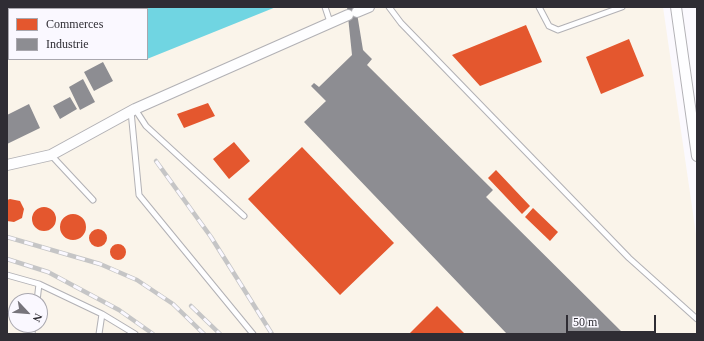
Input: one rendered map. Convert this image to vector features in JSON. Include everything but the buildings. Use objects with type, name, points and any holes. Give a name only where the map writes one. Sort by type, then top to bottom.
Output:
[{"type":"street","points":[[7,165],[51,155],[133,110],[330,22],[369,7]]},
{"type":"street","points":[[676,7],[694,116],[697,156]]},
{"type":"lane","points":[[325,7],[330,22]]},
{"type":"lane","points":[[389,7],[401,23],[629,258],[697,319]]},
{"type":"lane","points":[[538,7],[549,26],[558,30],[622,7]]},
{"type":"lane","points":[[133,110],[146,126],[244,216]]},
{"type":"lane","points":[[133,110],[139,195],[253,334]]},
{"type":"lane","points":[[51,155],[93,200]]},
{"type":"lane","points":[[7,274],[39,284],[102,314],[135,334]]},
{"type":"lane","points":[[38,293],[39,284]]},
{"type":"lane","points":[[99,334],[102,314]]},
{"type":"shaded area","points":[[7,7],[663,7],[697,241],[697,334],[7,334]]},
{"type":"water","points":[[78,7],[276,7],[148,59],[148,8]]},
{"type":"railway","points":[[156,161],[211,237],[272,334]]},
{"type":"railway","points":[[7,237],[100,264],[137,280],[173,304],[204,334]]},
{"type":"railway","points":[[7,259],[48,272],[119,310],[153,334]]},
{"type":"railway","points":[[191,306],[220,334]]}]
